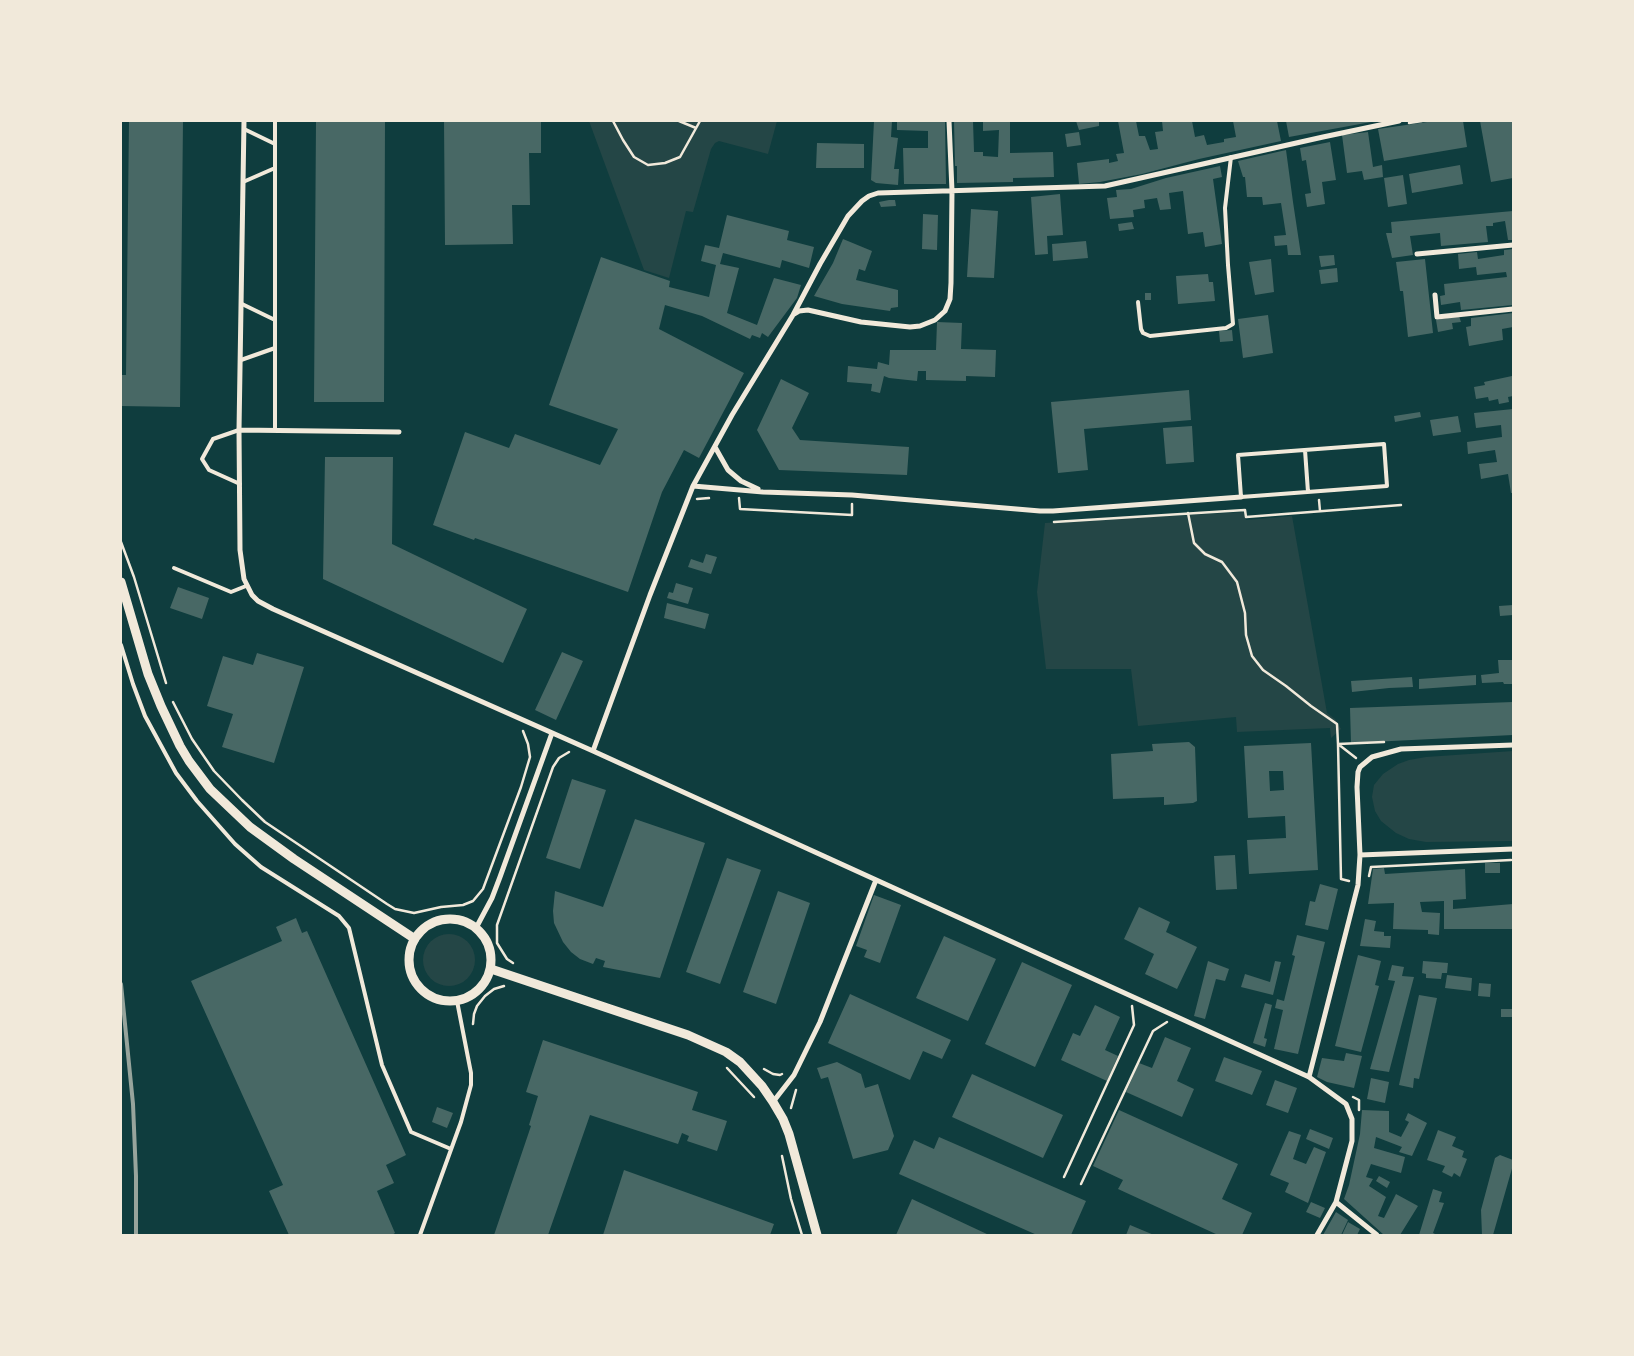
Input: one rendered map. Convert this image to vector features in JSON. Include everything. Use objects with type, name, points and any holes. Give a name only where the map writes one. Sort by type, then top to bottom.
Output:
[{"type":"street","points":[[244,121],[239,430],[240,550],[246,586],[252,595],[258,601],[273,609],[581,745],[1309,1077],[1346,1104],[1352,1119],[1352,1141],[1336,1202],[1316,1235]]},
{"type":"street","points":[[794,315],[799,311],[808,310],[861,322],[920,326],[935,320],[941,315],[949,304],[951,294],[952,191],[949,121]]},
{"type":"street","points":[[593,751],[650,595],[693,486],[732,415],[794,315],[848,216],[862,201],[878,193],[1099,187],[1373,124],[1400,121]]},
{"type":"street","points":[[1417,254],[1513,245]]},
{"type":"street","points":[[804,295],[803,304],[808,310]]},
{"type":"street","points":[[1435,295],[1437,317],[1513,309]]},
{"type":"street","points":[[239,430],[399,432]]},
{"type":"street","points":[[714,447],[723,463],[734,476],[763,492]]},
{"type":"street","points":[[693,486],[763,492],[852,495],[1040,511],[1241,497]]},
{"type":"street","points":[[121,582],[151,682],[171,728],[189,761],[210,789],[250,827],[414,939]]},
{"type":"street","points":[[476,928],[492,898],[552,732]]},
{"type":"street","points":[[1309,1077],[1358,885],[1360,855],[1356,787],[1358,772],[1363,764],[1372,757],[1401,749],[1513,745]]},
{"type":"street","points":[[1360,855],[1513,849]]},
{"type":"street","points":[[774,1102],[797,1070],[820,1022],[876,880]]},
{"type":"street","points":[[441,920],[458,920],[476,928],[483,934],[492,956],[491,969],[486,981],[479,990],[467,998],[456,1001],[443,1001],[433,998],[423,991],[411,974],[409,962],[414,939],[425,927],[441,920]]},
{"type":"street","points":[[491,969],[679,1032],[716,1047],[740,1062],[774,1102],[789,1134],[817,1235]]},
{"type":"street","points":[[1336,1202],[1377,1235]]},
{"type":"lane","points":[[275,121],[275,430]]},
{"type":"lane","points":[[244,129],[275,144]]},
{"type":"lane","points":[[1138,302],[1141,329],[1150,336],[1226,328],[1232,324],[1225,208],[1231,157]]},
{"type":"lane","points":[[243,182],[275,168]]},
{"type":"lane","points":[[242,304],[275,320]]},
{"type":"lane","points":[[241,360],[275,348]]},
{"type":"lane","points":[[239,430],[213,439],[202,459],[209,470],[240,484]]},
{"type":"lane","points":[[1384,444],[1387,486],[1308,492],[1241,497],[1238,456],[1384,444]]},
{"type":"lane","points":[[1305,450],[1308,492]]},
{"type":"lane","points":[[174,568],[231,592],[246,586]]},
{"type":"lane","points":[[121,645],[145,716],[176,773],[197,801],[235,844],[262,867],[339,916],[349,928],[382,1065],[411,1132],[451,1149]]},
{"type":"lane","points":[[420,1235],[472,1085],[456,1001]]},
{"type":"path","points":[[614,121],[622,140],[634,157],[648,165],[665,163],[680,157],[700,121]]},
{"type":"path","points":[[679,121],[696,128]]},
{"type":"path","points":[[694,507],[697,498],[714,498]]},
{"type":"path","points":[[731,498],[739,498],[740,509],[852,516],[852,504]]},
{"type":"path","points":[[1185,502],[1194,543],[1205,554],[1222,562],[1236,582],[1245,613],[1246,635],[1252,656],[1263,670],[1337,724],[1341,879],[1352,882],[1351,884]]},
{"type":"path","points":[[1046,521],[1056,522],[1245,510],[1246,517],[1401,505]]},
{"type":"path","points":[[121,542],[134,577],[168,690]]},
{"type":"path","points":[[172,698],[192,739],[214,771],[265,822],[395,909],[414,913],[441,907],[464,905],[473,901],[483,889],[530,757],[528,744],[522,730],[526,721]]},
{"type":"path","points":[[1338,744],[1363,764]]},
{"type":"path","points":[[515,965],[507,959],[497,943],[497,925],[553,767],[559,758],[581,745]]},
{"type":"path","points":[[1372,867],[1513,860]]},
{"type":"path","points":[[473,1024],[477,1006],[485,996],[494,989],[511,986]]},
{"type":"path","points":[[1064,1177],[1134,1025],[1132,1007],[1135,999]]},
{"type":"path","points":[[1082,1184],[1153,1031],[1169,1021],[1172,1015]]},
{"type":"path","points":[[760,1066],[773,1074],[780,1075],[790,1066],[797,1070]]},
{"type":"path","points":[[726,1067],[756,1099]]},
{"type":"path","points":[[780,1150],[791,1199],[802,1235]]},
{"type":"shaded area","points":[[589,121],[777,121],[768,154],[719,141],[715,143],[711,149],[693,212],[686,211],[669,278],[644,270]]},
{"type":"shaded area","points":[[1244,512],[1246,520],[1292,516],[1327,713],[1335,719],[1341,729],[1331,738],[1330,728],[1237,732],[1236,717],[1138,726],[1131,669],[1046,669],[1037,592],[1045,523]]},
{"type":"shaded area","points":[[1513,751],[1513,841],[1426,842],[1409,839],[1396,833],[1381,821],[1375,811],[1372,797],[1374,785],[1383,774],[1398,764],[1426,757]]},
{"type":"shaded area","points":[[444,934],[454,934],[468,941],[475,955],[475,965],[468,979],[454,986],[444,986],[434,982],[427,975],[423,965],[423,955],[427,945],[434,938]]},
{"type":"building","points":[[129,121],[183,121],[180,407],[121,406],[121,375],[126,375]]},
{"type":"building","points":[[316,121],[385,121],[384,402],[314,402]]},
{"type":"building","points":[[444,121],[541,121],[541,153],[529,153],[530,205],[512,205],[513,244],[445,245]]},
{"type":"building","points":[[874,121],[892,121],[891,137],[898,138],[894,169],[899,169],[898,185],[876,183],[871,180]]},
{"type":"building","points":[[897,121],[945,121],[946,184],[904,184],[903,148],[928,148],[928,131],[897,130]]},
{"type":"building","points":[[954,121],[973,121],[974,152],[983,152],[983,156],[998,157],[999,130],[983,131],[983,121],[1010,121],[1010,153],[1053,152],[1054,177],[1013,178],[1013,182],[957,183]]},
{"type":"building","points":[[1076,121],[1099,121],[1099,126],[1079,130]]},
{"type":"building","points":[[1118,121],[1136,121],[1139,136],[1145,136],[1150,150],[1158,149],[1155,132],[1163,131],[1162,121],[1192,121],[1195,137],[1204,135],[1207,145],[1224,142],[1224,139],[1236,137],[1233,121],[1277,121],[1281,141],[1142,174],[1079,184],[1077,163],[1109,159],[1109,163],[1118,161],[1116,154],[1124,153]]},
{"type":"building","points":[[1286,121],[1371,121],[1371,122],[1289,137]]},
{"type":"building","points":[[1434,121],[1463,121],[1467,147],[1384,161],[1378,129]]},
{"type":"building","points":[[1480,121],[1513,121],[1513,178],[1491,182]]},
{"type":"building","points":[[1079,132],[1081,145],[1067,147],[1065,134]]},
{"type":"building","points":[[1368,132],[1373,167],[1382,165],[1383,177],[1364,180],[1362,171],[1347,173],[1342,135]]},
{"type":"building","points":[[1330,142],[1336,180],[1322,182],[1325,204],[1307,207],[1305,194],[1311,193],[1306,160],[1302,161],[1300,148]]},
{"type":"building","points":[[817,143],[864,144],[864,168],[816,168]]},
{"type":"building","points":[[1286,150],[1301,255],[1288,255],[1287,245],[1275,246],[1274,236],[1286,235],[1281,203],[1263,205],[1262,197],[1247,197],[1245,177],[1243,177],[1238,161]]},
{"type":"building","points":[[1460,165],[1463,184],[1412,193],[1409,174]]},
{"type":"building","points":[[1220,166],[1222,177],[1213,179],[1222,244],[1205,247],[1203,232],[1188,234],[1183,191],[1169,193],[1171,209],[1160,210],[1157,198],[1144,200],[1145,208],[1133,210],[1134,217],[1110,219],[1107,198],[1117,197],[1116,190],[1131,189],[1166,178]]},
{"type":"building","points":[[1403,175],[1407,204],[1388,207],[1384,178]]},
{"type":"building","points":[[1060,194],[1063,235],[1047,236],[1048,254],[1035,255],[1031,197]]},
{"type":"building","points":[[895,200],[896,206],[881,207],[879,202]]},
{"type":"building","points":[[971,209],[998,211],[994,278],[967,277]]},
{"type":"building","points":[[1513,211],[1513,240],[1508,240],[1505,221],[1493,223],[1493,226],[1486,226],[1488,242],[1441,246],[1440,233],[1410,236],[1413,255],[1392,258],[1386,233],[1392,233],[1391,222]]},
{"type":"building","points":[[923,214],[938,215],[937,250],[922,249]]},
{"type":"building","points":[[727,215],[789,231],[787,240],[814,247],[809,268],[782,260],[780,268],[723,253],[720,264],[739,268],[727,313],[757,325],[774,278],[801,285],[797,298],[768,337],[762,333],[760,338],[752,335],[750,339],[702,316],[665,305],[659,329],[744,373],[699,458],[684,450],[662,492],[628,592],[433,525],[465,432],[509,448],[515,434],[600,465],[618,429],[549,405],[601,257],[670,281],[669,287],[709,297],[716,265],[701,261],[705,245],[719,248]]},
{"type":"building","points":[[1132,222],[1134,229],[1119,231],[1118,224]]},
{"type":"building","points":[[843,239],[872,251],[865,271],[859,269],[856,280],[898,290],[898,307],[891,308],[890,311],[842,304],[814,296],[833,263]]},
{"type":"building","points":[[1086,241],[1088,258],[1053,261],[1052,244]]},
{"type":"building","points":[[1513,249],[1513,305],[1461,310],[1460,302],[1441,305],[1440,296],[1445,295],[1444,284],[1507,277],[1506,272],[1477,275],[1476,267],[1459,269],[1458,254],[1477,252],[1478,259],[1504,255],[1504,250]]},
{"type":"building","points":[[1334,255],[1335,265],[1321,267],[1319,256]]},
{"type":"building","points":[[1271,259],[1274,292],[1255,295],[1249,262]]},
{"type":"building","points":[[1425,259],[1433,333],[1408,337],[1403,291],[1400,291],[1396,262]]},
{"type":"building","points":[[1337,268],[1338,282],[1321,284],[1319,270]]},
{"type":"building","points":[[1208,274],[1209,282],[1213,282],[1215,301],[1178,304],[1176,276]]},
{"type":"building","points":[[1145,293],[1151,293],[1151,300],[1145,300]]},
{"type":"building","points":[[1513,313],[1513,327],[1502,329],[1503,340],[1469,346],[1466,327],[1471,326],[1471,318]]},
{"type":"building","points":[[1268,315],[1273,353],[1243,358],[1238,319]]},
{"type":"building","points":[[1459,316],[1461,322],[1452,323],[1453,329],[1438,332],[1436,320]]},
{"type":"building","points":[[937,322],[962,323],[961,349],[996,350],[995,377],[966,376],[966,381],[926,380],[926,371],[918,371],[917,381],[884,376],[880,393],[871,391],[872,384],[847,382],[848,366],[877,369],[878,362],[889,365],[890,350],[936,350]]},
{"type":"building","points":[[1232,330],[1233,341],[1220,342],[1219,331]]},
{"type":"building","points":[[1512,376],[1513,396],[1508,397],[1509,402],[1499,404],[1498,399],[1489,401],[1488,397],[1476,399],[1474,387],[1485,385],[1484,382]]},
{"type":"building","points":[[781,379],[809,393],[792,428],[800,440],[909,447],[907,475],[779,470],[757,430]]},
{"type":"building","points":[[1189,390],[1191,420],[1084,429],[1088,470],[1058,473],[1051,402]]},
{"type":"building","points":[[1513,409],[1513,493],[1511,493],[1508,474],[1481,479],[1479,464],[1497,462],[1495,450],[1468,454],[1467,442],[1502,437],[1501,425],[1476,428],[1474,413]]},
{"type":"building","points":[[1420,412],[1421,417],[1395,422],[1394,416]]},
{"type":"building","points":[[1458,416],[1461,432],[1433,436],[1430,420]]},
{"type":"building","points":[[1192,426],[1194,462],[1166,464],[1163,428]]},
{"type":"building","points":[[325,457],[393,457],[392,544],[527,609],[503,663],[323,579]]},
{"type":"building","points":[[706,554],[717,557],[711,574],[688,567],[691,559],[703,563]]},
{"type":"building","points":[[676,583],[693,588],[688,604],[667,598],[669,592],[673,593]]},
{"type":"building","points":[[178,587],[209,598],[202,619],[170,608]]},
{"type":"building","points":[[667,603],[709,614],[705,629],[664,618]]},
{"type":"building","points":[[1513,605],[1513,615],[1500,616],[1499,606]]},
{"type":"building","points":[[562,652],[583,661],[556,720],[535,710]]},
{"type":"building","points":[[257,653],[304,667],[274,763],[222,747],[233,714],[207,706],[223,656],[253,665]]},
{"type":"building","points":[[1498,660],[1513,660],[1513,684],[1504,684],[1503,682],[1482,683],[1481,675],[1499,673]]},
{"type":"building","points":[[1476,675],[1476,685],[1419,689],[1419,679]]},
{"type":"building","points":[[1412,677],[1413,687],[1352,692],[1351,681]]},
{"type":"building","points":[[1513,702],[1513,735],[1351,743],[1350,708]]},
{"type":"building","points":[[1189,742],[1195,747],[1197,801],[1193,803],[1164,805],[1164,797],[1113,799],[1111,754],[1153,751],[1152,744]]},
{"type":"building","points":[[1311,743],[1318,870],[1249,874],[1247,840],[1286,838],[1285,816],[1248,818],[1244,746]],"holes":[[[1269,771],[1283,771],[1284,790],[1270,791]]]},
{"type":"building","points":[[572,779],[606,790],[580,869],[546,858]]},
{"type":"building","points":[[635,819],[705,843],[660,978],[603,967],[605,961],[596,958],[593,964],[580,959],[563,942],[554,923],[555,891],[603,907]]},
{"type":"building","points":[[1235,855],[1237,889],[1216,890],[1214,856]]},
{"type":"building","points":[[727,858],[761,870],[720,984],[686,972]]},
{"type":"building","points":[[1485,863],[1500,863],[1500,873],[1485,873]]},
{"type":"building","points":[[1384,868],[1385,874],[1465,869],[1466,899],[1453,900],[1453,909],[1513,904],[1513,929],[1444,929],[1444,901],[1420,902],[1422,912],[1440,913],[1439,935],[1428,934],[1428,930],[1393,929],[1394,903],[1368,904],[1373,869]]},
{"type":"building","points":[[1320,884],[1338,889],[1328,930],[1305,925],[1310,901],[1315,902]]},
{"type":"building","points":[[778,891],[810,903],[776,1004],[743,992]]},
{"type":"building","points":[[874,895],[901,905],[880,963],[864,957],[867,950],[856,946]]},
{"type":"building","points":[[1139,907],[1170,922],[1166,932],[1197,947],[1177,989],[1145,974],[1154,954],[1124,939]]},
{"type":"building","points":[[296,918],[302,933],[307,931],[406,1155],[386,1165],[394,1183],[377,1191],[395,1233],[392,1235],[289,1235],[269,1191],[283,1185],[191,981],[282,941],[276,927]]},
{"type":"building","points":[[1365,919],[1376,921],[1374,931],[1384,932],[1384,936],[1391,936],[1390,948],[1360,946]]},
{"type":"building","points":[[1297,935],[1325,942],[1298,1054],[1274,1049],[1283,1010],[1275,1008],[1277,999],[1284,1001],[1295,956],[1292,955]]},
{"type":"building","points":[[944,936],[996,959],[968,1021],[916,998]]},
{"type":"building","points":[[1358,955],[1381,961],[1375,985],[1379,986],[1361,1052],[1335,1046]]},
{"type":"building","points":[[1208,961],[1229,969],[1225,981],[1216,979],[1205,1019],[1194,1016]]},
{"type":"building","points":[[1275,961],[1281,962],[1273,995],[1241,987],[1245,974],[1270,982]]},
{"type":"building","points":[[1423,961],[1448,963],[1447,973],[1442,973],[1441,979],[1426,978],[1426,974],[1422,973]]},
{"type":"building","points":[[1022,962],[1072,985],[1035,1067],[985,1044]]},
{"type":"building","points":[[1392,965],[1404,967],[1402,976],[1414,977],[1389,1072],[1370,1069],[1395,981],[1388,980]]},
{"type":"building","points":[[1447,975],[1472,978],[1471,991],[1445,988]]},
{"type":"building","points":[[1479,983],[1491,984],[1490,997],[1478,996]]},
{"type":"building","points":[[850,994],[951,1040],[942,1059],[923,1051],[910,1080],[828,1043]]},
{"type":"building","points":[[1419,995],[1437,998],[1419,1079],[1414,1078],[1413,1088],[1399,1085]]},
{"type":"building","points":[[1265,1003],[1272,1005],[1264,1038],[1267,1039],[1265,1047],[1253,1043]]},
{"type":"building","points":[[1095,1005],[1120,1017],[1105,1050],[1118,1056],[1107,1081],[1061,1060],[1073,1033],[1080,1036]]},
{"type":"building","points":[[1501,1009],[1513,1009],[1513,1017],[1501,1017]]},
{"type":"building","points":[[1165,1037],[1191,1048],[1177,1081],[1194,1089],[1182,1117],[1126,1092],[1139,1063],[1152,1068]]},
{"type":"building","points":[[543,1040],[698,1092],[692,1110],[727,1121],[717,1151],[687,1141],[689,1136],[682,1133],[678,1144],[590,1115],[548,1235],[494,1235],[531,1126],[529,1125],[538,1096],[526,1092]]},
{"type":"building","points":[[1346,1053],[1362,1056],[1354,1088],[1327,1082],[1317,1077],[1322,1058],[1344,1061]]},
{"type":"building","points":[[1224,1057],[1262,1071],[1252,1095],[1215,1081]]},
{"type":"building","points":[[837,1062],[861,1074],[865,1088],[878,1084],[894,1136],[888,1150],[853,1159],[828,1077],[821,1079],[817,1068]]},
{"type":"building","points":[[972,1074],[1063,1115],[1043,1158],[952,1117]]},
{"type":"building","points":[[1371,1078],[1389,1082],[1385,1103],[1367,1099]]},
{"type":"building","points":[[1275,1080],[1297,1088],[1288,1113],[1266,1105]]},
{"type":"building","points":[[437,1107],[453,1113],[447,1128],[432,1122]]},
{"type":"building","points":[[1119,1110],[1238,1164],[1222,1199],[1252,1213],[1242,1235],[1218,1235],[1118,1189],[1123,1180],[1093,1166]]},
{"type":"building","points":[[1362,1110],[1389,1111],[1389,1132],[1401,1137],[1409,1122],[1405,1120],[1408,1113],[1427,1123],[1412,1156],[1399,1152],[1402,1147],[1376,1137],[1374,1148],[1405,1157],[1401,1173],[1371,1164],[1366,1177],[1373,1179],[1369,1186],[1386,1197],[1378,1216],[1384,1218],[1396,1194],[1418,1206],[1400,1235],[1384,1235],[1344,1199],[1349,1185],[1360,1134]]},
{"type":"building","points":[[1310,1129],[1333,1138],[1329,1149],[1306,1139]]},
{"type":"building","points":[[1438,1130],[1456,1137],[1452,1146],[1464,1151],[1462,1157],[1467,1159],[1460,1177],[1454,1173],[1452,1177],[1442,1172],[1445,1166],[1427,1160]]},
{"type":"building","points":[[1289,1131],[1301,1135],[1293,1159],[1306,1164],[1314,1147],[1326,1152],[1308,1203],[1285,1192],[1289,1183],[1270,1175]]},
{"type":"building","points":[[939,1137],[1086,1201],[1071,1235],[1037,1235],[899,1174],[914,1140],[934,1149]]},
{"type":"building","points":[[1500,1155],[1513,1160],[1513,1165],[1493,1235],[1482,1235],[1481,1210],[1495,1158]]},
{"type":"building","points":[[624,1170],[774,1224],[770,1235],[603,1235]]},
{"type":"building","points":[[1379,1176],[1390,1182],[1387,1188],[1376,1181]]},
{"type":"building","points":[[1433,1189],[1442,1192],[1439,1202],[1444,1203],[1433,1233],[1437,1235],[1419,1235]]},
{"type":"building","points":[[912,1199],[989,1235],[896,1235]]},
{"type":"building","points":[[1311,1202],[1325,1208],[1320,1218],[1306,1212]]},
{"type":"building","points":[[1336,1212],[1348,1220],[1341,1235],[1323,1235]]},
{"type":"building","points":[[1348,1222],[1360,1229],[1357,1235],[1342,1235]]},
{"type":"building","points":[[1130,1225],[1154,1235],[1126,1235]]},
{"type":"railway","points":[[121,984],[133,1104],[136,1235]]}]
